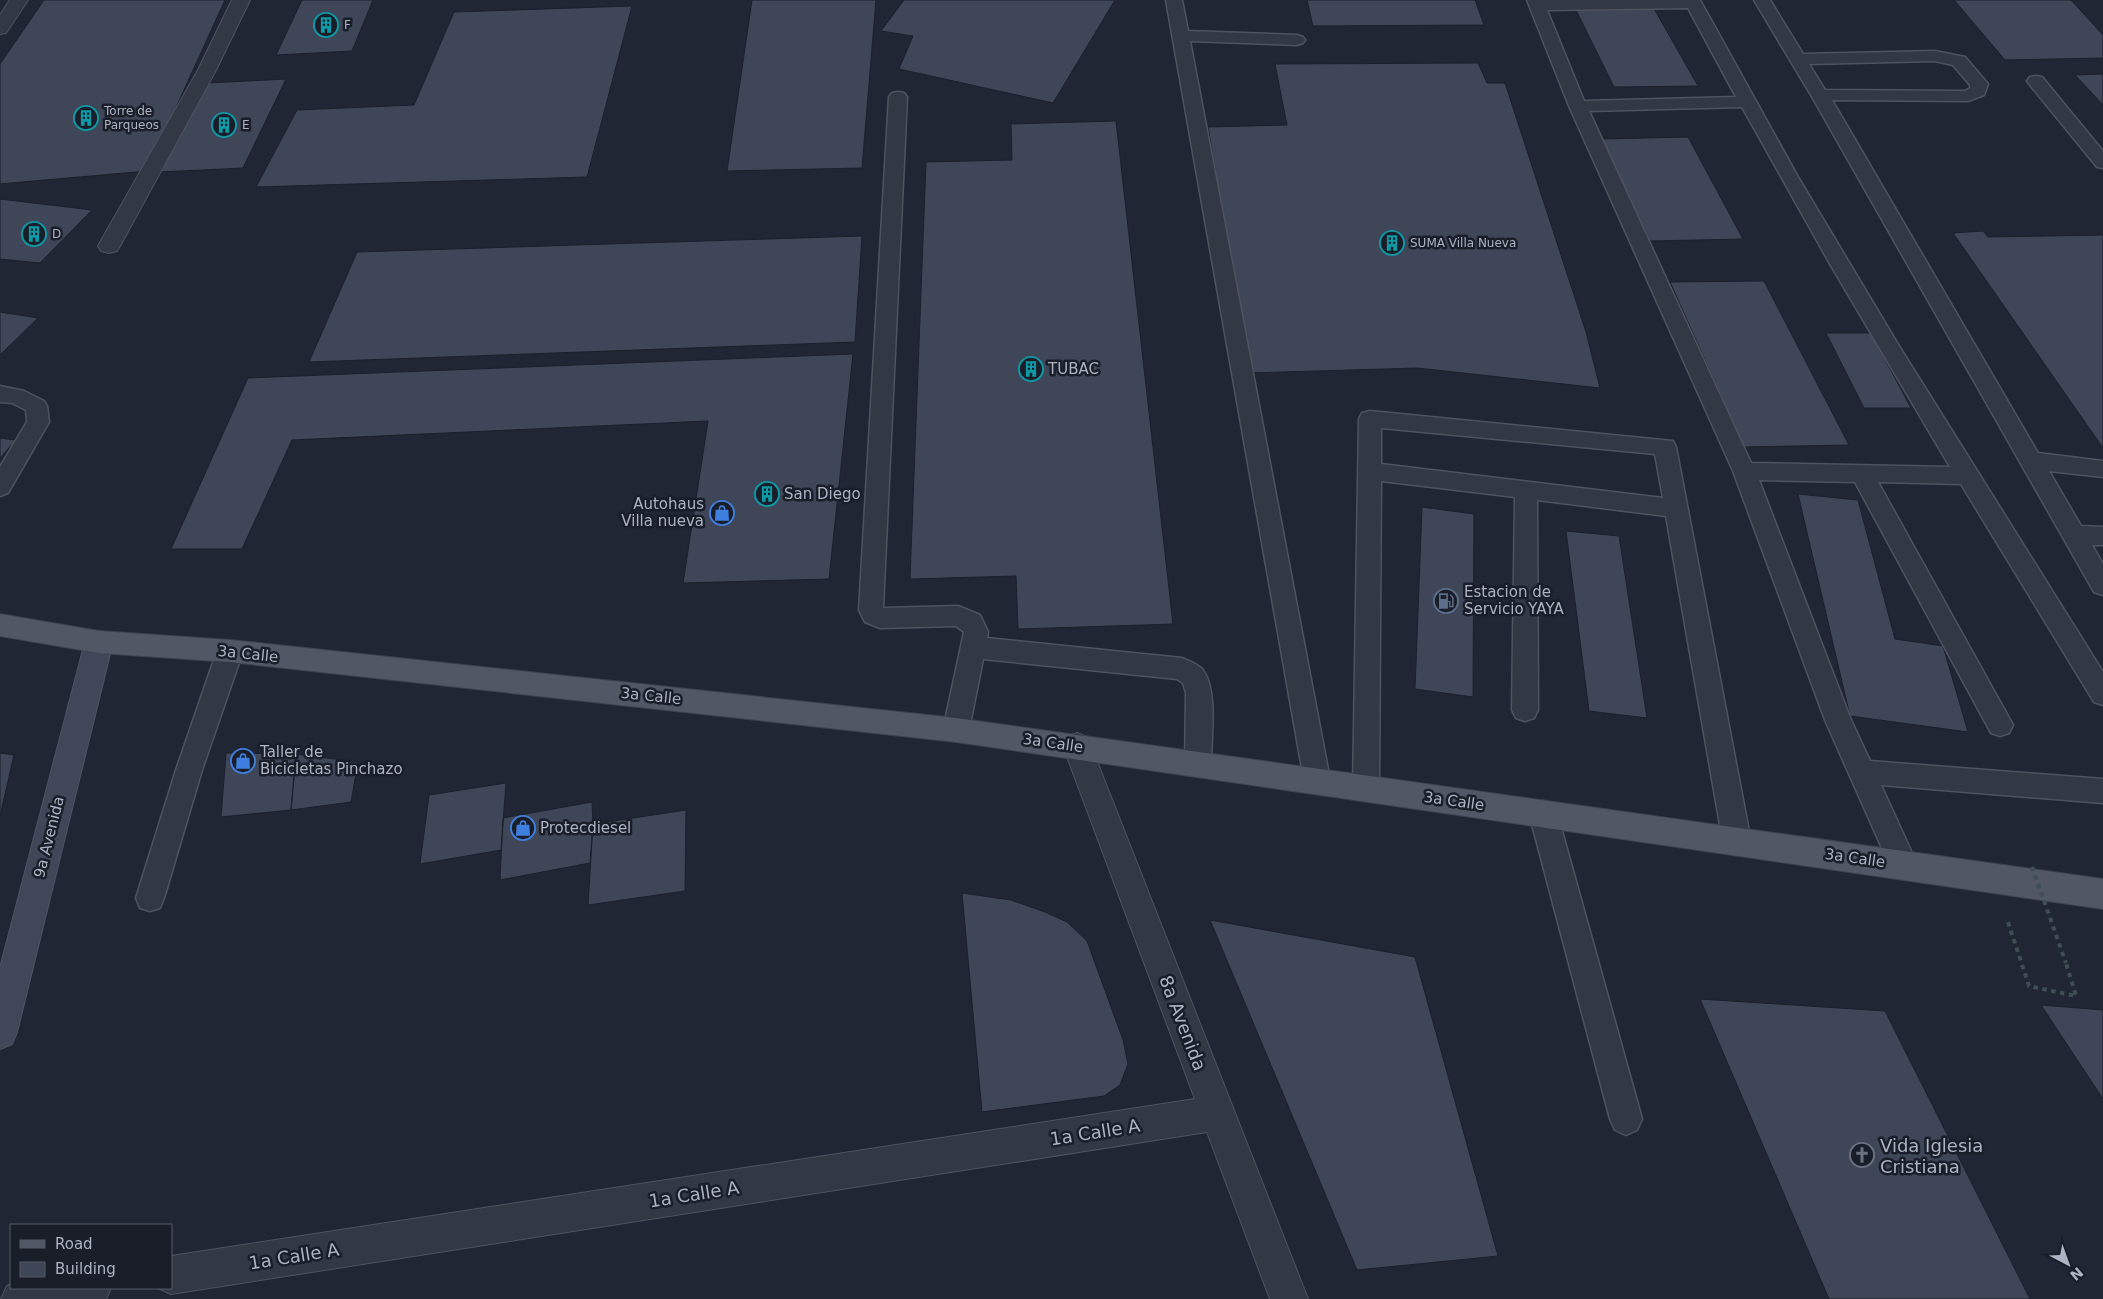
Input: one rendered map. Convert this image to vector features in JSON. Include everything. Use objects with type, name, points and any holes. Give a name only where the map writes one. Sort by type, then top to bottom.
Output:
[{"type":"main road","name":"3a Calle","points":[[0,625],[99,642],[230,651],[956,730],[1198,763],[2103,894]]},
{"type":"street","points":[[0,29],[19,0]]},
{"type":"street","points":[[109,246],[208,70],[241,0]]},
{"type":"street","name":"9a Avenida","points":[[0,1032],[99,642]]},
{"type":"street","name":"8a Avenida","points":[[1077,746],[1289,1299]]},
{"type":"street","name":"1a Calle A","points":[[172,1276],[1217,1113]]},
{"type":"street","points":[[20,1299],[85,1289]]},
{"type":"lane","points":[[1174,0],[1316,780]]},
{"type":"lane","points":[[1762,0],[1796,59],[1820,95],[2103,585]]},
{"type":"lane","points":[[1903,864],[1838,720],[1744,472],[1578,106],[1536,2],[1693,1],[1747,102],[1966,476],[2103,694]]},
{"type":"lane","points":[[1181,36],[1297,40]]},
{"type":"lane","points":[[1796,59],[1935,56],[1959,62],[1979,84],[1978,91],[1968,96],[1820,95]]},
{"type":"lane","points":[[2036,81],[2103,163]]},
{"type":"lane","points":[[898,97],[871,610],[874,615],[880,618],[958,616],[971,622],[976,632],[956,730]]},
{"type":"lane","points":[[1578,106],[1747,102]]},
{"type":"lane","points":[[0,394],[16,396],[36,406],[38,422],[0,487]]},
{"type":"lane","points":[[1366,788],[1370,420],[1665,447],[1737,842]]},
{"type":"lane","points":[[2030,460],[2103,469]]},
{"type":"lane","points":[[1370,472],[1676,508]]},
{"type":"lane","points":[[1744,472],[1966,476]]},
{"type":"lane","points":[[1862,474],[2000,725]]},
{"type":"lane","points":[[1525,710],[1526,490]]},
{"type":"lane","points":[[2074,535],[2103,536]]},
{"type":"lane","points":[[972,646],[1182,669],[1193,676],[1199,693],[1198,763]]},
{"type":"lane","points":[[150,898],[189,770],[230,651]]},
{"type":"lane","points":[[1862,772],[2103,791]]},
{"type":"lane","points":[[1543,813],[1626,1118]]},
{"type":"path","points":[[1994,878],[2029,986],[2076,996],[2032,867]]},
{"type":"building","name":"Torre de Parqueos","points":[[44,0],[225,0],[147,171],[0,184],[0,64]]},
{"type":"building","name":"F","points":[[302,0],[373,0],[352,51],[276,55]]},
{"type":"building","points":[[752,0],[876,0],[862,168],[727,171]]},
{"type":"building","points":[[904,0],[1115,0],[1053,103],[899,69],[913,36],[881,31]]},
{"type":"building","points":[[1307,0],[1475,0],[1484,25],[1313,26]]},
{"type":"building","points":[[1954,0],[2071,0],[2103,35],[2103,58],[2005,60]]},
{"type":"building","points":[[1652,5],[1698,86],[1614,87],[1574,6]]},
{"type":"building","points":[[632,6],[587,177],[256,187],[297,110],[414,105],[454,12]]},
{"type":"building","name":"SUMA Villa Nueva","points":[[1478,63],[1487,83],[1505,83],[1586,332],[1600,388],[1417,368],[1249,373],[1208,127],[1287,125],[1275,64]]},
{"type":"building","points":[[2103,74],[2103,105],[2075,75]]},
{"type":"building","name":"E","points":[[286,79],[243,168],[159,172],[208,83]]},
{"type":"building","name":"TUBAC","points":[[1116,121],[1173,624],[1018,629],[1016,576],[910,579],[926,162],[1012,160],[1011,124]]},
{"type":"building","points":[[1688,137],[1743,239],[1650,241],[1602,139]]},
{"type":"building","name":"D","points":[[0,199],[92,210],[40,263],[0,259]]},
{"type":"building","points":[[1983,231],[1988,237],[2103,235],[2103,448],[1953,233]]},
{"type":"building","points":[[862,236],[855,342],[309,362],[357,252]]},
{"type":"building","points":[[1764,281],[1849,445],[1744,447],[1670,282]]},
{"type":"building","points":[[0,312],[38,318],[0,355]]},
{"type":"building","points":[[1826,333],[1871,333],[1911,408],[1864,408]]},
{"type":"building","name":"San Diego","points":[[853,354],[829,579],[683,583],[708,421],[292,440],[242,549],[171,549],[248,378]]},
{"type":"building","points":[[0,438],[16,440],[0,458]]},
{"type":"building","points":[[1798,494],[1858,500],[1895,639],[1943,646],[1968,732],[1850,716]]},
{"type":"building","name":"Estacion de Servicio YAYA","points":[[1422,507],[1474,514],[1473,697],[1415,689]]},
{"type":"building","name":"Estacion de Servicio YAYA","points":[[1566,531],[1619,536],[1647,718],[1589,711]]},
{"type":"building","points":[[0,753],[14,755],[0,816]]},
{"type":"building","points":[[226,753],[296,754],[291,810],[221,817]]},
{"type":"building","points":[[296,754],[358,762],[351,802],[291,810]]},
{"type":"building","points":[[506,783],[501,850],[420,864],[429,795]]},
{"type":"building","points":[[592,802],[593,824],[590,863],[500,880],[503,818]]},
{"type":"building","points":[[686,810],[685,891],[588,905],[593,824]]},
{"type":"building","points":[[962,893],[1011,900],[1045,912],[1067,922],[1087,941],[1123,1040],[1128,1064],[1120,1085],[1104,1096],[982,1112]]},
{"type":"building","points":[[1210,920],[1415,957],[1498,1256],[1357,1270]]},
{"type":"building","name":"Vida Iglesia Cristiana","points":[[1700,999],[1885,1011],[2030,1299],[1829,1299]]},
{"type":"building","points":[[2041,1005],[2103,1010],[2103,1099]]},
{"type":"place","name":"F","points":[[326,25]]},
{"type":"place","name":"Torre de Parqueos","points":[[86,118]]},
{"type":"place","name":"E","points":[[224,125]]},
{"type":"place","name":"D","points":[[34,234]]},
{"type":"place","name":"SUMA Villa Nueva","points":[[1392,243]]},
{"type":"place","name":"TUBAC","points":[[1031,369]]},
{"type":"place","name":"San Diego","points":[[767,494]]},
{"type":"place","name":"Autohaus Villa nueva","points":[[722,513]]},
{"type":"place","name":"Estacion de Servicio YAYA","points":[[1446,601]]},
{"type":"place","name":"Taller de Bicicletas Pinchazo","points":[[243,761]]},
{"type":"place","name":"Protecdiesel","points":[[523,828]]},
{"type":"place","name":"Vida Iglesia Cristiana","points":[[1862,1155]]}]
